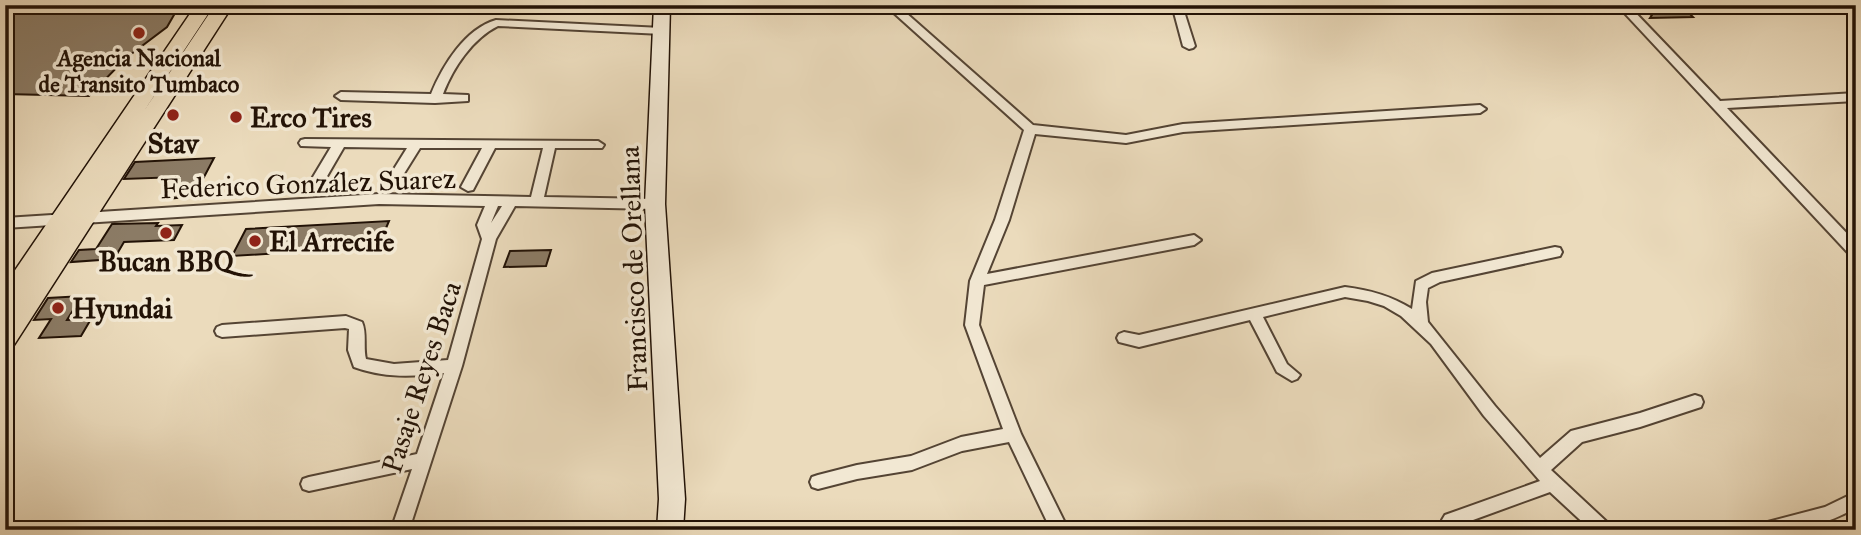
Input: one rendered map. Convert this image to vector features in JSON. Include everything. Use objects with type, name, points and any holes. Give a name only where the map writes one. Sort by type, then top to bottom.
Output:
[{"type":"main road","points":[[5,338],[72,220],[205,5]]},
{"type":"main road","points":[[5,304],[72,220],[223,5]]},
{"type":"street","name":"Francisco de Orellana","points":[[662,5],[654,204],[672,499],[670,530]]},
{"type":"street","points":[[890,5],[1030,129],[1126,139],[1183,128],[1480,109]]},
{"type":"street","points":[[1177,5],[1189,46]]},
{"type":"street","points":[[1622,5],[1856,252]]},
{"type":"street","points":[[435,99],[442,81],[485,26],[496,23],[662,31]]},
{"type":"street","points":[[341,96],[464,98]]},
{"type":"street","points":[[1716,105],[1856,97]]},
{"type":"street","points":[[1030,129],[1002,220],[977,281],[972,325],[1013,434],[1059,529]]},
{"type":"street","points":[[314,187],[340,143]]},
{"type":"street","points":[[468,187],[491,143]]},
{"type":"street","points":[[305,144],[598,145]]},
{"type":"street","points":[[390,185],[416,144]]},
{"type":"street","points":[[537,203],[550,144]]},
{"type":"street","name":"Federico González Suarez","points":[[5,223],[379,199],[654,204]]},
{"type":"street","name":"Pasaje Reyes Baca","points":[[489,239],[484,225],[493,203]]},
{"type":"street","name":"Pasaje Reyes Baca","points":[[400,530],[454,366],[489,239],[510,203]]},
{"type":"street","points":[[977,281],[1194,240]]},
{"type":"street","points":[[1421,323],[1421,285],[1437,277],[1555,252]]},
{"type":"street","points":[[1124,338],[1139,341],[1345,292],[1367,293],[1387,301],[1421,323],[1449,352],[1475,392],[1539,469],[1603,530]]},
{"type":"street","points":[[1253,313],[1282,368],[1292,375]]},
{"type":"street","points":[[222,331],[345,322],[357,326],[356,350],[359,363],[371,368],[391,371],[454,366]]},
{"type":"street","points":[[1539,469],[1577,436],[1696,402]]},
{"type":"street","points":[[818,482],[912,463],[961,444],[1013,434]]},
{"type":"street","points":[[309,484],[422,460]]},
{"type":"street","points":[[1451,520],[1554,483]]},
{"type":"street","points":[[1766,530],[1828,514],[1856,499]]},
{"type":"building","points":[[5,5],[178,8],[167,27],[126,58],[89,96],[5,94]]},
{"type":"building","points":[[1632,5],[1681,5],[1693,17],[1650,18],[1652,15]]},
{"type":"building","points":[[214,158],[194,196],[167,199],[179,177],[124,179],[135,162]]},
{"type":"building","points":[[389,221],[378,247],[232,256],[246,229]]},
{"type":"building","points":[[158,223],[156,226],[182,225],[174,240],[124,242],[114,259],[71,262],[79,250],[96,249],[112,224]]},
{"type":"building","points":[[551,250],[546,266],[504,267],[510,251]]},
{"type":"building","name":"Hyundai","points":[[82,296],[67,320],[91,319],[81,336],[39,338],[51,319],[34,320],[48,298]]},
{"type":"place","name":"Agencia Nacional de Transito Tumbaco","points":[[139,33]]},
{"type":"place","name":"Stav","points":[[173,115]]},
{"type":"place","name":"Erco Tires","points":[[236,117]]},
{"type":"place","name":"Bucan BBQ","points":[[166,233]]},
{"type":"place","name":"El Arrecife","points":[[255,241]]},
{"type":"place","name":"Hyundai","points":[[58,308]]}]
